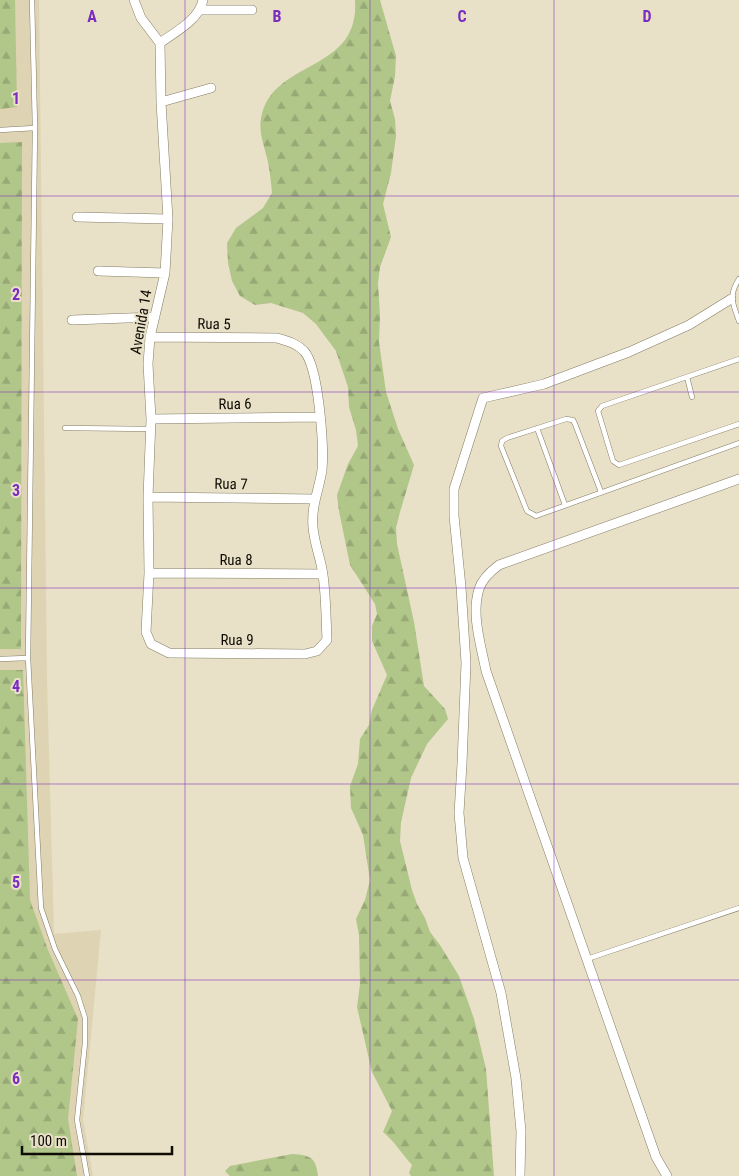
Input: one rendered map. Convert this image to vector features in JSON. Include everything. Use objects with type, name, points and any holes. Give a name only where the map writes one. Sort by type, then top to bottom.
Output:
[{"type":"street","points":[[134,0],[141,18],[160,44],[195,16],[203,0]]},
{"type":"street","points":[[199,10],[252,10]]},
{"type":"street","name":"Avenida 14","points":[[160,44],[168,219],[165,273],[150,336],[148,364],[151,419],[148,497],[149,573],[146,632],[151,644],[169,653]]},
{"type":"street","points":[[162,102],[211,88]]},
{"type":"street","points":[[76,218],[168,219]]},
{"type":"street","points":[[98,271],[165,273]]},
{"type":"street","points":[[520,1176],[520,1131],[516,1078],[503,1002],[462,849],[459,813],[466,663],[454,516],[454,489],[483,398],[544,384],[629,352],[689,325],[731,299]]},
{"type":"street","points":[[72,320],[155,317]]},
{"type":"street","name":"Rua 5","points":[[150,336],[276,338],[292,342],[304,351],[311,363],[320,417]]},
{"type":"street","points":[[320,417],[322,472],[314,499],[312,525],[316,550],[323,574]]},
{"type":"street","name":"Rua 6","points":[[151,419],[320,417]]},
{"type":"street","points":[[667,1176],[656,1157],[486,670],[478,630],[476,607],[479,588],[488,574],[499,565],[739,479]]},
{"type":"street","name":"Rua 7","points":[[148,497],[314,499]]},
{"type":"street","name":"Rua 8","points":[[149,573],[323,574]]},
{"type":"street","name":"Rua 9","points":[[169,653],[305,654],[317,651],[327,640],[323,574]]},
{"type":"lane","points":[[32,0],[35,128],[28,658],[41,908],[55,949],[78,996],[85,1018],[85,1043],[77,1120],[87,1176]]},
{"type":"lane","points":[[0,130],[35,128]]},
{"type":"lane","points":[[739,279],[734,287],[731,299],[739,322]]},
{"type":"lane","points":[[739,359],[598,408],[602,428],[616,464],[623,465],[739,424]]},
{"type":"lane","points":[[687,377],[692,397]]},
{"type":"lane","points":[[601,492],[573,420],[566,419],[502,441],[501,446],[526,511],[536,516],[739,443]]},
{"type":"lane","points":[[65,428],[150,429]]},
{"type":"lane","points":[[537,428],[565,505]]},
{"type":"lane","points":[[0,658],[28,658]]},
{"type":"lane","points":[[587,959],[739,908]]},
{"type":"shaded area","points":[[0,0],[39,0],[47,681],[54,934],[101,930],[83,1120],[93,1176],[0,1176]]},
{"type":"green space","points":[[0,0],[15,0],[17,107],[0,109]]},
{"type":"green space","points":[[355,0],[380,0],[396,56],[395,76],[390,101],[395,119],[396,136],[391,173],[383,204],[391,237],[380,267],[378,283],[379,342],[386,392],[398,429],[414,465],[396,528],[397,544],[414,622],[424,686],[445,709],[448,719],[427,744],[411,778],[401,822],[400,841],[417,904],[430,932],[459,976],[474,1019],[486,1069],[494,1176],[411,1176],[409,1173],[412,1165],[383,1132],[392,1111],[372,1072],[357,1007],[360,984],[359,935],[356,919],[365,900],[370,880],[363,835],[351,808],[350,786],[358,764],[360,739],[369,725],[372,710],[387,675],[372,641],[372,626],[377,614],[375,604],[350,565],[339,511],[337,495],[348,464],[358,446],[356,430],[349,407],[348,387],[336,351],[316,324],[303,313],[271,303],[255,305],[240,296],[232,281],[228,263],[227,243],[236,228],[263,208],[272,193],[269,166],[260,127],[262,114],[270,96],[283,83],[331,53],[345,40],[353,23]]},
{"type":"green space","points":[[22,142],[21,649],[0,649],[0,143]]},
{"type":"green space","points":[[0,670],[23,670],[30,900],[48,950],[78,1019],[68,1119],[77,1176],[0,1176]]},
{"type":"green space","points":[[292,1154],[311,1158],[316,1165],[318,1176],[230,1176],[225,1171],[230,1166]]}]
